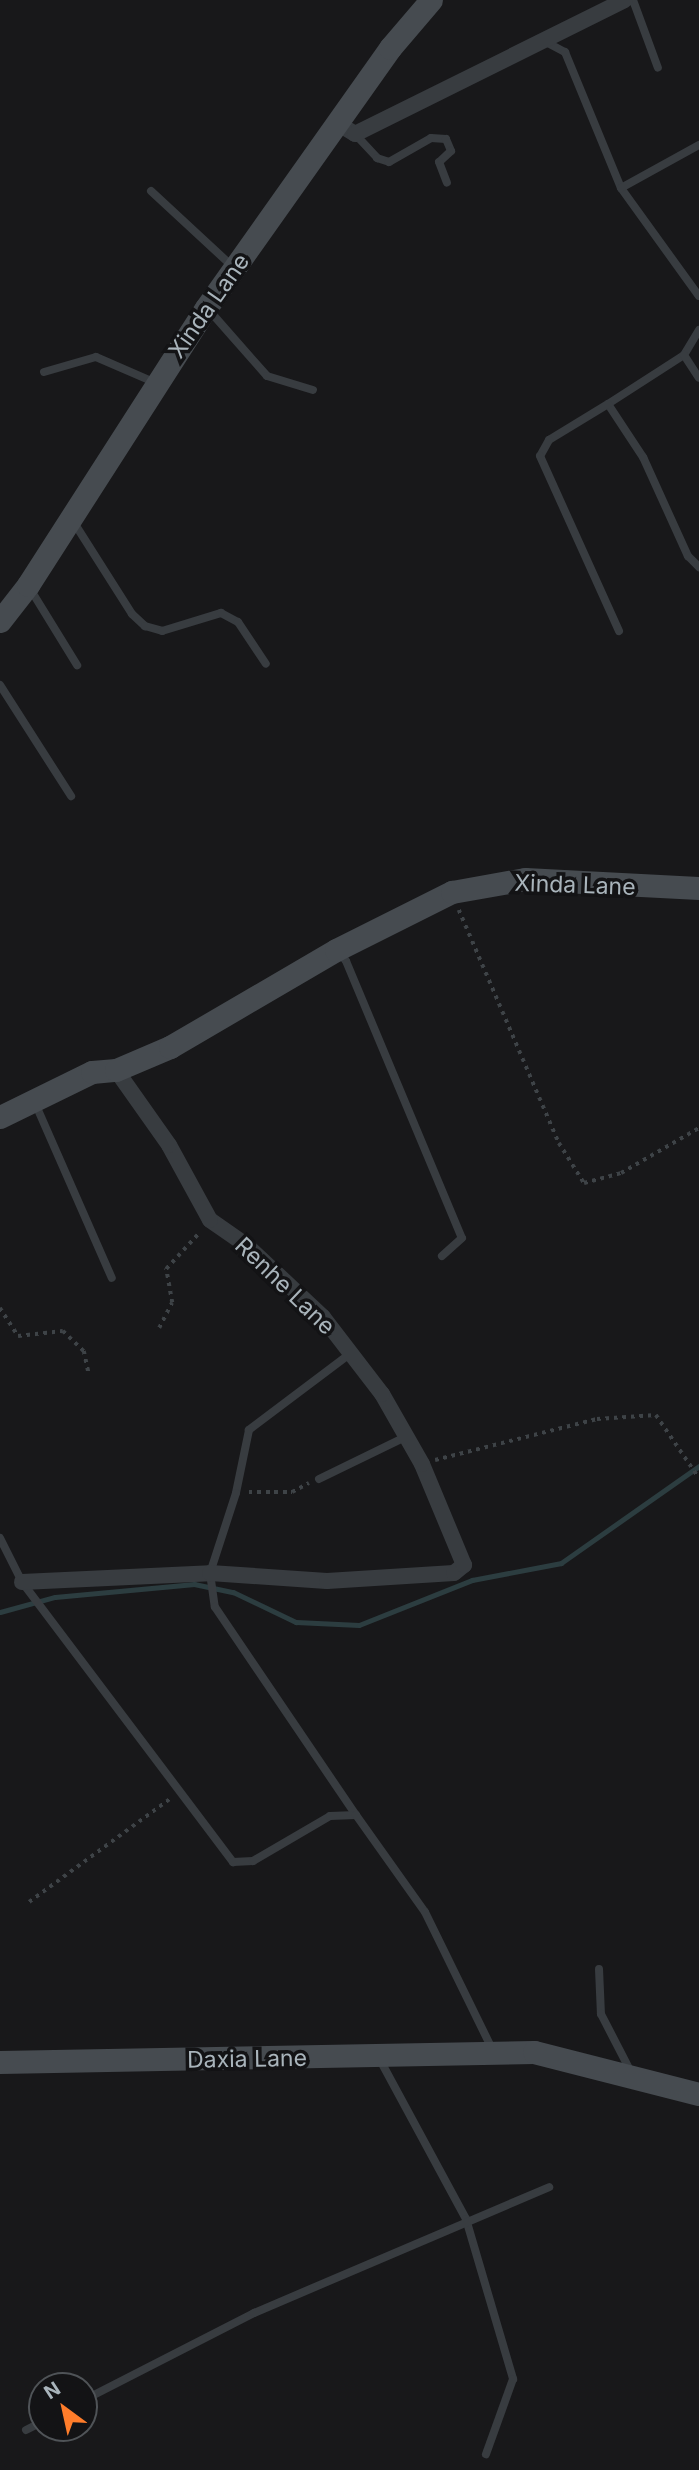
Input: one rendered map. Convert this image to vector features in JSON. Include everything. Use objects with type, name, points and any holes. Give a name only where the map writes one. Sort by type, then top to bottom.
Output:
[{"type":"street","name":"Xinda Lane","points":[[0,621],[29,585],[206,308],[346,129],[390,48],[431,0]]},
{"type":"street","points":[[346,129],[544,41],[625,0]]},
{"type":"street","name":"Xinda Lane","points":[[452,892],[525,879],[699,888]]},
{"type":"street","points":[[0,1117],[92,1072],[116,1070],[170,1047],[336,950],[452,892]]},
{"type":"street","name":"Renhe Lane","points":[[116,1070],[169,1145],[211,1220],[246,1245],[323,1317],[351,1353]]},
{"type":"street","points":[[22,1582],[210,1577],[327,1581],[454,1573],[464,1565],[422,1464],[407,1436],[351,1353]]},
{"type":"street","name":"Daxia Lane","points":[[0,2062],[534,2052],[699,2094]]},
{"type":"lane","points":[[633,0],[658,68]]},
{"type":"lane","points":[[544,41],[565,52],[621,188],[699,296]]},
{"type":"lane","points":[[346,129],[377,158],[389,162],[431,138],[446,139],[451,151],[439,162],[447,183]]},
{"type":"lane","points":[[621,188],[699,145]]},
{"type":"lane","points":[[151,191],[235,270]]},
{"type":"lane","points":[[206,308],[267,376],[313,390]]},
{"type":"lane","points":[[619,631],[540,456],[549,440],[684,355],[699,330]]},
{"type":"lane","points":[[684,355],[699,379]]},
{"type":"lane","points":[[44,372],[96,357],[156,383]]},
{"type":"lane","points":[[608,404],[643,457],[688,556],[699,567]]},
{"type":"lane","points":[[72,519],[132,614],[145,626],[162,631],[221,613],[238,622],[266,664]]},
{"type":"lane","points":[[29,585],[77,665]]},
{"type":"lane","points":[[0,685],[71,796]]},
{"type":"lane","points":[[336,950],[346,961],[462,1238],[442,1256]]},
{"type":"lane","points":[[34,1101],[112,1278]]},
{"type":"lane","name":"Renhe Lane","points":[[351,1353],[249,1430],[236,1493],[210,1577],[215,1607],[356,1815]]},
{"type":"lane","points":[[319,1479],[407,1436]]},
{"type":"lane","points":[[0,1538],[22,1582],[233,1862],[253,1861],[331,1816],[356,1815],[425,1912],[494,2053]]},
{"type":"lane","points":[[599,1969],[601,2014],[634,2078]]},
{"type":"lane","points":[[378,2055],[466,2219],[513,2379],[486,2454]]},
{"type":"lane","points":[[98,2393],[254,2313],[466,2219],[549,2187]]},
{"type":"path","points":[[452,892],[559,1143],[584,1182],[621,1173],[699,1128]]},
{"type":"path","points":[[159,1328],[172,1303],[166,1269],[211,1220]]},
{"type":"path","points":[[0,1308],[18,1336],[63,1331],[84,1351],[89,1374]]},
{"type":"path","points":[[422,1464],[597,1419],[656,1415],[699,1478]]},
{"type":"path","points":[[236,1493],[292,1492],[319,1479]]},
{"type":"path","points":[[29,1902],[182,1791]]},
{"type":"waterway","points":[[0,1612],[55,1597],[194,1584],[233,1592],[296,1622],[359,1625],[472,1580],[561,1563],[699,1466]]}]
